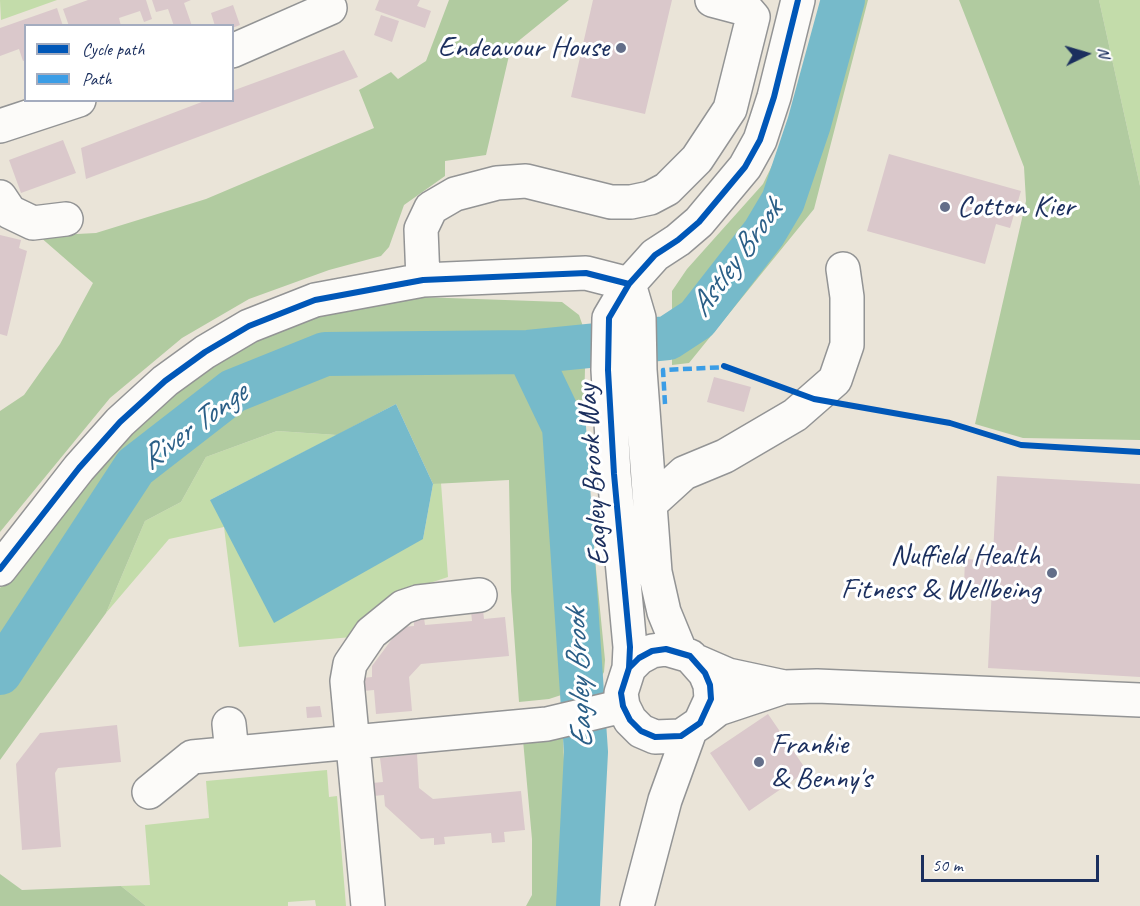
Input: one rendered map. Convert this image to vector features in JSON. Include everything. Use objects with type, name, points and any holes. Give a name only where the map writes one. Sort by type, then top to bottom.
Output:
[{"type":"street","points":[[423,280],[421,229],[431,208],[455,194],[497,183],[526,181],[611,202],[631,202],[650,198],[667,189],[697,159],[730,109],[753,17],[746,9],[712,0]]},
{"type":"street","points":[[0,569],[79,468],[120,422],[165,381],[205,352],[249,326],[315,300],[423,280],[586,273],[629,284],[655,255],[699,222],[745,167],[760,140],[774,97],[798,0]]},
{"type":"street","points":[[234,50],[275,19],[330,8]]},
{"type":"street","points":[[0,126],[73,102]]},
{"type":"street","points":[[0,197],[10,212],[33,223],[66,219]]},
{"type":"street","points":[[650,504],[684,473],[725,456],[795,415],[835,380],[847,345],[848,297],[843,269]]},
{"type":"street","name":"Eagley Brook Way","points":[[629,284],[624,318],[624,370],[614,474],[630,646],[629,668]]},
{"type":"street","name":"Eagley Brook Way","points":[[624,370],[647,456],[655,572],[664,612],[689,657]]},
{"type":"street","points":[[614,474],[633,460],[647,456],[725,456]]},
{"type":"street","points":[[368,906],[352,741],[348,671],[359,647],[371,633],[403,607],[418,602],[480,595]]},
{"type":"street","points":[[613,709],[629,668],[639,658],[652,651],[666,649],[728,675],[784,687],[817,686],[1140,700]]},
{"type":"street","points":[[637,906],[664,800],[695,727],[711,699],[708,679],[689,657]]},
{"type":"street","points":[[148,792],[192,757],[231,739],[352,741],[547,724],[613,709],[650,735],[670,738],[695,727],[718,709],[784,687]]},
{"type":"street","points":[[650,735],[664,770],[664,800]]},
{"type":"green space","points":[[0,0],[57,0],[1,20]]},
{"type":"green space","points":[[449,0],[569,0],[511,47],[486,155],[445,161],[445,176],[404,205],[389,247],[381,256],[329,270],[249,299],[182,338],[110,398],[0,532],[0,411],[24,395],[60,344],[93,283],[39,236],[96,233],[206,199],[374,128],[359,90],[391,72],[398,79],[426,61]]},
{"type":"green space","points":[[828,0],[868,0],[814,209],[689,363],[672,365],[672,291],[687,269],[763,184],[786,137],[821,36]]},
{"type":"green space","points":[[959,0],[1099,0],[1140,186],[1140,440],[1023,438],[975,424],[1026,201],[1024,167]]},
{"type":"green space","points":[[1099,0],[1140,0],[1140,186]]},
{"type":"green space","points":[[420,297],[562,302],[579,315],[586,335],[583,438],[605,660],[604,672],[598,683],[549,699],[519,702],[511,591],[509,480],[433,484],[396,404],[337,435],[277,431],[206,457],[181,502],[145,521],[106,613],[0,760],[0,588],[72,492],[171,387],[252,336],[328,307]]},
{"type":"green space","points":[[277,431],[337,435],[210,500],[423,539],[433,484],[441,483],[448,577],[412,589],[352,637],[239,647],[224,527],[169,539],[106,613],[145,521],[181,502],[206,457]]},
{"type":"green space","points":[[563,736],[567,834],[589,906],[526,906],[532,895],[532,839],[523,740]]},
{"type":"green space","points":[[327,770],[329,797],[337,796],[346,906],[316,906],[315,900],[288,902],[288,906],[146,906],[121,886],[150,885],[145,825],[209,818],[206,781]]},
{"type":"green space","points":[[0,874],[22,890],[121,886],[146,906],[0,906]]},
{"type":"water","points":[[396,404],[433,484],[423,539],[274,623],[210,500]]},
{"type":"building","points":[[88,0],[146,0],[152,19],[144,22],[140,11],[119,18],[120,24],[68,24],[63,9]]},
{"type":"building","points":[[152,0],[191,0],[184,3],[191,24],[173,24],[168,9],[156,12]]},
{"type":"building","points":[[379,0],[420,0],[417,6],[431,11],[425,28],[375,10]]},
{"type":"building","name":"Endeavour House","points":[[593,0],[672,0],[645,114],[571,97]]},
{"type":"building","points":[[233,5],[240,25],[234,27],[234,24],[214,24],[211,13]]},
{"type":"building","points":[[57,8],[62,24],[24,24],[23,61],[19,49],[0,56],[0,28]]},
{"type":"building","points":[[381,15],[399,21],[392,42],[374,35]]},
{"type":"building","points":[[344,50],[358,77],[86,179],[81,148],[202,102],[234,102],[234,90]]},
{"type":"building","points":[[63,140],[76,173],[21,193],[9,160]]},
{"type":"building","name":"Cotton Kier","points":[[889,154],[1021,191],[1010,228],[996,224],[985,264],[867,231]]},
{"type":"building","points":[[0,235],[21,240],[19,248],[27,251],[7,336],[0,334]]},
{"type":"building","points":[[714,377],[751,387],[744,412],[707,402]]},
{"type":"building","name":"Nuffield Health Fitness & Wellbeing","points":[[997,476],[1140,484],[1140,677],[988,668],[992,587],[964,586],[965,559],[984,560],[985,555],[993,555]]},
{"type":"building","points":[[483,610],[484,619],[505,617],[509,656],[421,664],[409,677],[412,711],[376,714],[374,690],[363,691],[362,678],[372,677],[372,666],[401,627],[414,626],[414,619],[424,618],[425,625],[472,621],[471,611]]},
{"type":"building","points":[[320,706],[322,717],[307,718],[306,707]]},
{"type":"building","name":"Frankie & Benny's","points":[[768,714],[807,771],[749,811],[710,753]]},
{"type":"building","points":[[117,725],[121,762],[58,768],[55,773],[61,847],[22,850],[16,764],[40,733]]},
{"type":"building","points":[[417,754],[419,788],[433,799],[521,791],[525,830],[504,832],[505,842],[492,843],[491,833],[444,837],[445,844],[434,845],[434,838],[421,839],[385,806],[384,795],[373,796],[372,783],[383,782],[380,758]]},
{"type":"waterway","name":"River Tonge","points":[[0,673],[135,467],[233,391],[325,354],[528,352],[668,338],[697,319],[764,233],[783,201],[809,124],[843,0]]},
{"type":"waterway","name":"Eagley Brook","points":[[528,352],[564,427],[586,752],[578,906]]},
{"type":"marked path","points":[[665,404],[663,370],[728,367]]},
{"type":"cycle path","points":[[629,668],[639,658],[652,651],[666,649],[690,656],[705,673],[710,685],[711,699],[700,723],[681,736],[655,737],[641,731],[630,720],[623,706],[621,693],[629,668],[630,647],[614,474],[608,370],[609,318],[629,284],[655,255],[678,240],[699,222],[745,167],[760,140],[774,97],[798,0]]},
{"type":"cycle path","points":[[0,569],[79,468],[120,422],[165,381],[205,352],[249,326],[315,300],[423,280],[586,273],[629,284]]},
{"type":"cycle path","points":[[724,366],[814,399],[950,423],[1021,445],[1140,452]]},
{"type":"place","name":"Endeavour House","points":[[621,48]]},
{"type":"place","name":"Cotton Kier","points":[[945,207]]},
{"type":"place","name":"Nuffield Health Fitness & Wellbeing","points":[[1052,573]]},
{"type":"place","name":"Frankie & Benny's","points":[[759,762]]},
{"type":"water label","name":"Astley Brook","points":[[737,259]]}]
